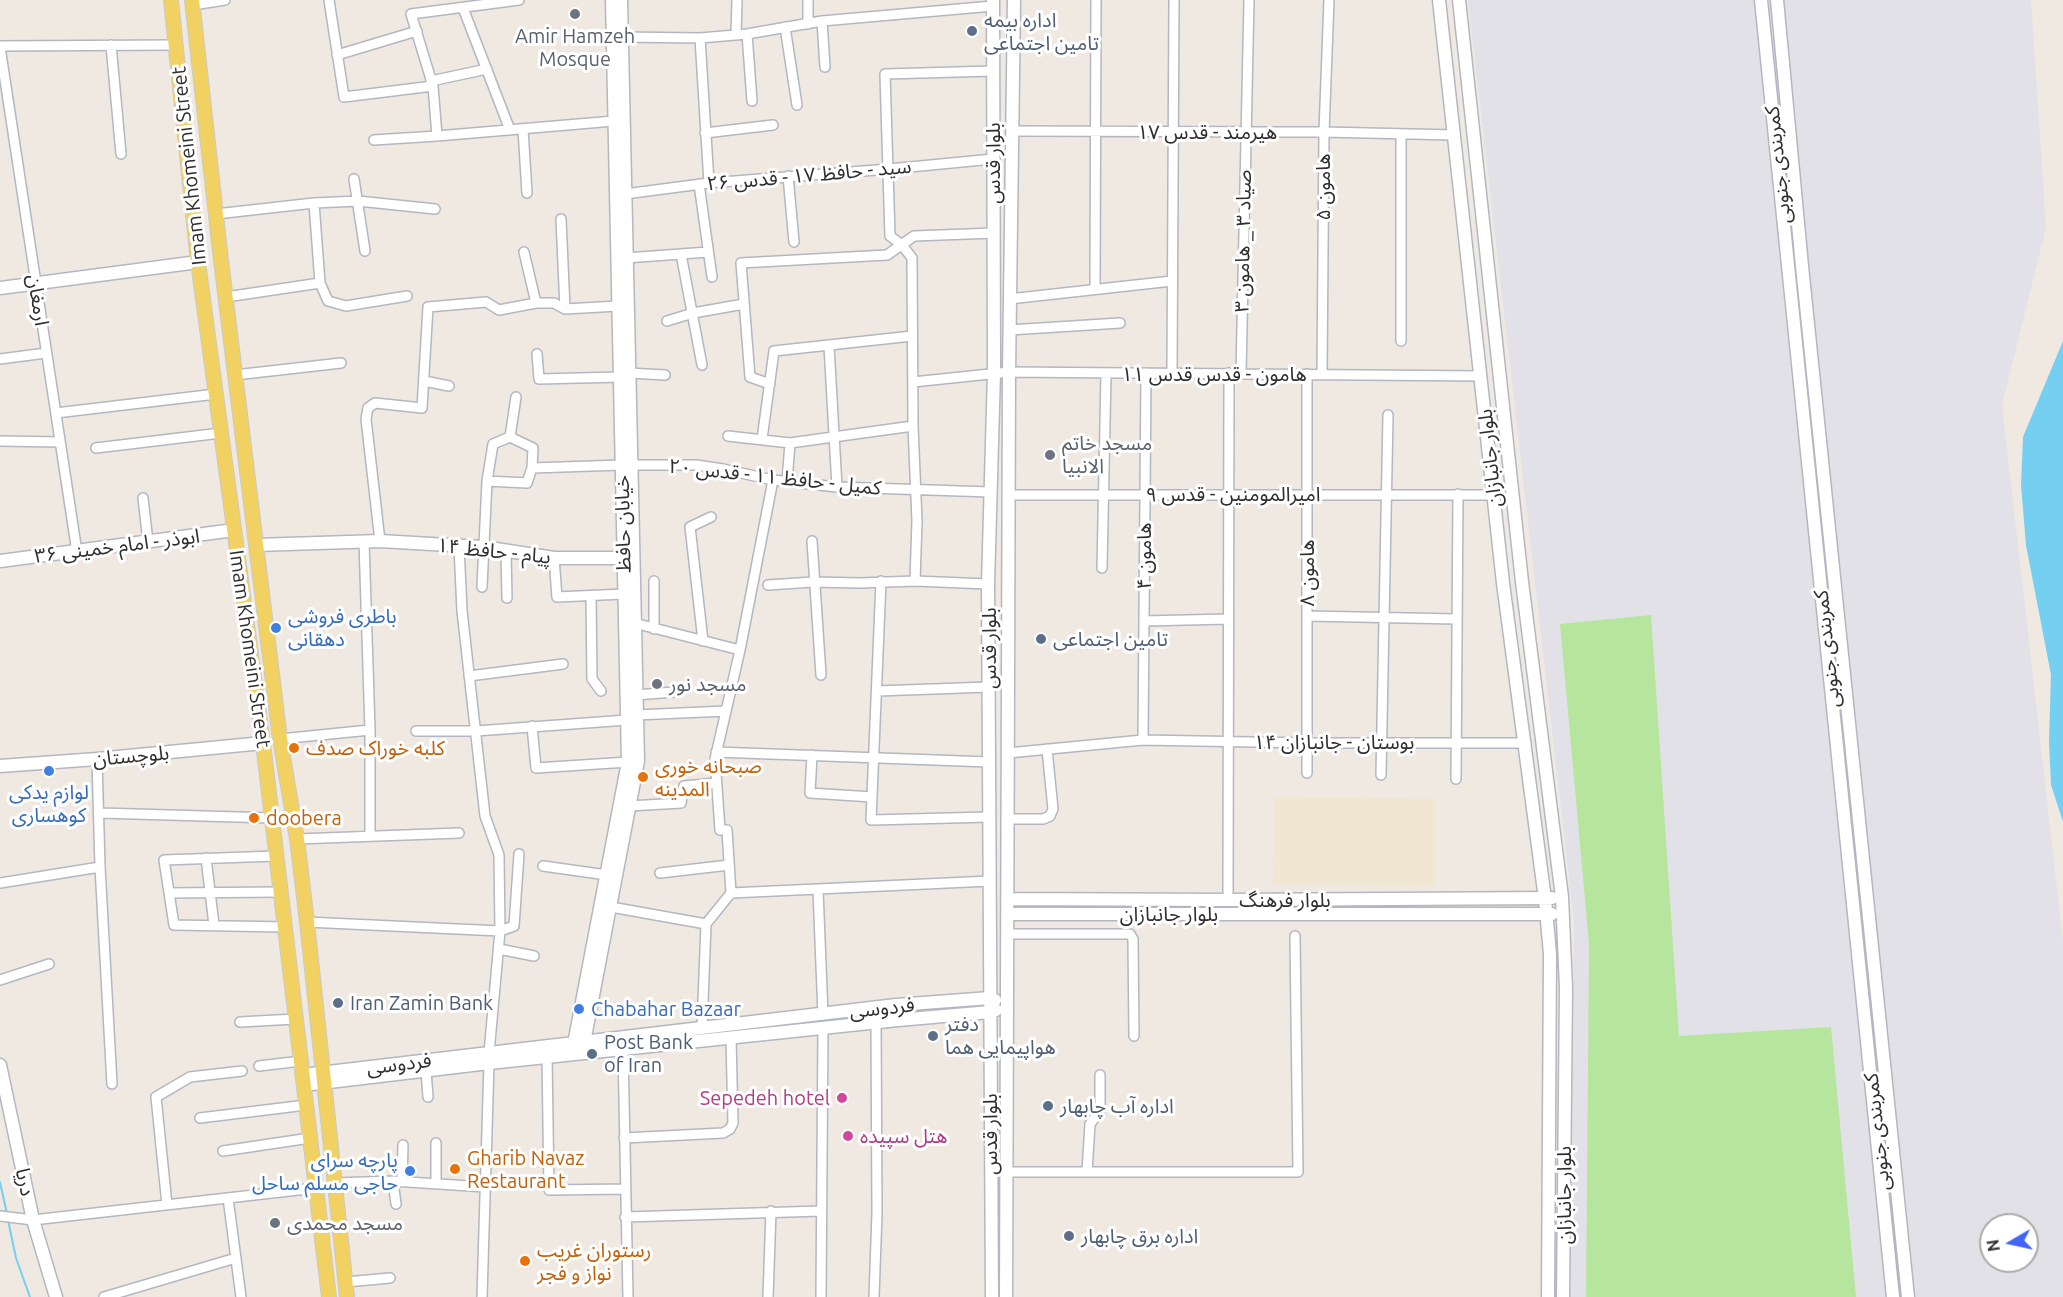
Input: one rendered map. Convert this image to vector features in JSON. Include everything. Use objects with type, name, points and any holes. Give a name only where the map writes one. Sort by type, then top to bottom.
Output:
[{"type":"main road","name":"Imam Khomeini Street","points":[[171,0],[198,262],[272,818],[329,1297]]},
{"type":"main road","name":"خیابان حافظ","points":[[612,0],[618,306],[624,375]]},
{"type":"main road","name":"خیابان حافظ","points":[[579,1043],[628,762],[636,695],[624,375],[626,258],[621,0]]},
{"type":"main road","name":"بلوار قدس","points":[[1006,1297],[1009,330],[1014,0]]},
{"type":"main road","name":"بلوار جانبازان","points":[[1439,0],[1503,583],[1526,742],[1550,954],[1548,1297]]},
{"type":"main road","name":"بلوار جانبازان","points":[[1459,0],[1522,582],[1562,897],[1566,988],[1563,1297]]},
{"type":"main road","name":"کمربندی جنوبی","points":[[1761,0],[1893,1295]]},
{"type":"main road","name":"کمربندی جنوبی","points":[[1777,0],[1907,1295]]},
{"type":"main road","name":"Imam Khomeini Street","points":[[192,3],[280,739],[297,838],[347,1297]]},
{"type":"main road","name":"بلوار قدس","points":[[992,1297],[988,584],[994,372],[993,3]]},
{"type":"main road","points":[[1442,22],[1461,20]]},
{"type":"main road","points":[[1766,46],[1781,45]]},
{"type":"main road","points":[[188,159],[209,156]]},
{"type":"main road","points":[[0,288],[198,262]]},
{"type":"main road","points":[[226,466],[246,463]]},
{"type":"main road","name":"خیابان حافظ","points":[[579,1043],[611,907],[638,761],[632,717],[624,594],[626,465]]},
{"type":"main road","name":"ابوذر - امام خمینی ۳۶","points":[[0,561],[234,530]]},
{"type":"main road","name":"پیام - حافظ ۱۴","points":[[256,545],[380,541],[483,547],[554,558],[624,558]]},
{"type":"main road","points":[[1503,583],[1522,582]]},
{"type":"main road","name":"بلوچستان","points":[[0,766],[262,743]]},
{"type":"main road","name":"بلوار فرهنگ","points":[[1007,898],[1228,900],[1545,899],[1562,897]]},
{"type":"main road","points":[[1507,898],[1513,906],[1507,914]]},
{"type":"main road","name":"بلوار جانبازان","points":[[1007,914],[1563,914]]},
{"type":"main road","points":[[990,998],[1006,1007]]},
{"type":"main road","name":"فردوسی","points":[[324,1077],[426,1071],[579,1043],[896,1005],[990,998]]},
{"type":"main road","points":[[295,1013],[316,1005]]},
{"type":"main road","name":"فردوسی","points":[[324,1077],[489,1058],[547,1057],[990,1012],[1006,1007]]},
{"type":"main road","name":"دریا","points":[[0,1065],[33,1220],[56,1297]]},
{"type":"main road","points":[[302,1074],[324,1077]]},
{"type":"main road","points":[[1549,1126],[1564,1127]]},
{"type":"main road","points":[[991,1172],[1007,1172]]},
{"type":"main road","points":[[1548,1250],[1564,1251]]},
{"type":"main road","points":[[1893,1295],[1907,1295]]},
{"type":"street","points":[[192,3],[225,0]]},
{"type":"street","points":[[329,0],[344,97],[432,84],[487,69]]},
{"type":"street","points":[[437,136],[432,84],[411,14],[449,5],[463,8],[519,0]]},
{"type":"street","points":[[736,35],[737,0]]},
{"type":"street","points":[[808,0],[808,24]]},
{"type":"street","points":[[1095,289],[1096,0]]},
{"type":"street","points":[[1172,372],[1174,0]]},
{"type":"street","name":"صیاد ۳ _ هامون ۳","points":[[1240,373],[1249,0]]},
{"type":"street","name":"هامون ۵","points":[[1322,374],[1324,132],[1329,0]]},
{"type":"street","points":[[621,37],[700,39],[747,34],[822,21],[993,3]]},
{"type":"street","points":[[463,8],[510,130]]},
{"type":"street","points":[[822,21],[825,67]]},
{"type":"street","points":[[785,27],[797,105]]},
{"type":"street","points":[[337,56],[417,31]]},
{"type":"street","points":[[747,34],[752,101]]},
{"type":"street","points":[[700,39],[705,133],[704,184],[708,252],[712,277]]},
{"type":"street","points":[[111,45],[121,154]]},
{"type":"street","points":[[0,47],[176,45]]},
{"type":"street","name":"ارمغان","points":[[0,47],[5,108],[36,284],[77,552]]},
{"type":"street","points":[[915,581],[917,521],[913,426],[912,258],[902,245],[890,236],[885,74],[993,70]]},
{"type":"street","points":[[374,140],[614,121]]},
{"type":"street","points":[[705,133],[773,125]]},
{"type":"street","points":[[523,129],[527,194]]},
{"type":"street","name":"هیرمند - قدس ۱۷","points":[[1012,131],[1324,132],[1455,135]]},
{"type":"street","points":[[1401,134],[1401,341]]},
{"type":"street","name":"سید - حافظ ۱۷ - قدس ۲۶","points":[[625,194],[788,176],[993,159]]},
{"type":"street","points":[[788,176],[794,242]]},
{"type":"street","points":[[354,179],[364,251]]},
{"type":"street","points":[[216,214],[314,203],[357,201],[435,208]]},
{"type":"street","points":[[314,203],[320,283],[328,301],[346,306],[407,296]]},
{"type":"street","points":[[561,219],[565,309]]},
{"type":"street","points":[[770,384],[750,377],[741,263],[887,255],[914,236],[994,233]]},
{"type":"street","points":[[524,252],[536,303]]},
{"type":"street","points":[[626,258],[708,252]]},
{"type":"street","points":[[681,254],[702,365]]},
{"type":"street","points":[[1010,298],[1172,281]]},
{"type":"street","points":[[226,297],[320,283]]},
{"type":"street","points":[[380,541],[366,419],[368,408],[375,403],[422,408],[428,308],[486,303],[499,310],[536,303],[554,303],[565,309],[618,306]]},
{"type":"street","points":[[667,321],[693,313],[744,304]]},
{"type":"street","points":[[1009,330],[1120,323]]},
{"type":"street","points":[[762,439],[774,351],[912,336]]},
{"type":"street","points":[[829,346],[837,487]]},
{"type":"street","points":[[0,359],[46,353]]},
{"type":"street","points":[[537,354],[539,379],[665,375]]},
{"type":"street","points":[[235,375],[341,363]]},
{"type":"street","name":"هامون - قدس قدس ۱۱","points":[[913,382],[994,372],[1481,376]]},
{"type":"street","name":"هامون ۴","points":[[1143,740],[1146,373]]},
{"type":"street","points":[[1228,900],[1229,373]]},
{"type":"street","points":[[1102,568],[1106,374]]},
{"type":"street","name":"هامون ۸","points":[[1307,374],[1307,773]]},
{"type":"street","points":[[424,381],[448,386]]},
{"type":"street","points":[[56,413],[216,394]]},
{"type":"street","points":[[510,437],[516,397]]},
{"type":"street","points":[[1381,775],[1388,415]]},
{"type":"street","points":[[728,436],[790,443],[913,426]]},
{"type":"street","points":[[96,448],[221,433]]},
{"type":"street","points":[[482,587],[487,481],[493,444],[510,437],[533,448],[532,468],[527,483],[487,481]]},
{"type":"street","points":[[0,441],[60,442]]},
{"type":"street","points":[[787,482],[790,443]]},
{"type":"street","name":"کمیل - حافظ ۱۱ - قدس ۲۰","points":[[532,468],[696,465],[773,480],[837,487],[991,492]]},
{"type":"street","points":[[702,1028],[706,924],[731,893],[727,830],[720,830],[715,759],[740,650],[773,480]]},
{"type":"street","points":[[1456,779],[1458,494]]},
{"type":"street","name":"امیرالمومنین - قدس ۹","points":[[1008,495],[1494,495]]},
{"type":"street","points":[[143,498],[148,542]]},
{"type":"street","points":[[703,641],[690,527],[711,518]]},
{"type":"street","points":[[364,541],[370,730],[370,835]]},
{"type":"street","points":[[812,541],[821,675]]},
{"type":"street","points":[[459,546],[462,611],[486,816],[499,855],[500,931],[489,1058],[482,1297]]},
{"type":"street","points":[[506,551],[507,598]]},
{"type":"street","points":[[554,558],[557,597],[624,594]]},
{"type":"street","points":[[654,581],[654,628]]},
{"type":"street","points":[[882,581],[871,819],[989,817]]},
{"type":"street","points":[[768,585],[882,581],[988,584]]},
{"type":"street","points":[[591,596],[592,679],[601,690]]},
{"type":"street","points":[[1307,616],[1457,619]]},
{"type":"street","points":[[1144,621],[1228,620]]},
{"type":"street","points":[[634,623],[740,650]]},
{"type":"street","points":[[469,675],[563,664]]},
{"type":"street","points":[[877,691],[989,687]]},
{"type":"street","points":[[636,695],[674,692]]},
{"type":"street","points":[[416,731],[476,731],[726,711]]},
{"type":"street","points":[[532,726],[536,768],[628,762]]},
{"type":"street","points":[[280,739],[370,730]]},
{"type":"street","name":"بوستان - جانبازان ۱۴","points":[[1008,753],[1143,740],[1307,743],[1526,742]]},
{"type":"street","points":[[1008,819],[1043,819],[1050,816],[1053,809],[1047,749]]},
{"type":"street","points":[[716,752],[989,762]]},
{"type":"street","points":[[812,755],[810,793],[872,797]]},
{"type":"street","points":[[97,759],[100,867],[112,1084]]},
{"type":"street","points":[[629,806],[681,803],[684,786],[716,783]]},
{"type":"street","points":[[100,813],[272,818]]},
{"type":"street","points":[[297,838],[459,833]]},
{"type":"street","points":[[307,922],[500,931],[514,927],[519,854]]},
{"type":"street","points":[[276,856],[164,860],[174,925],[285,927]]},
{"type":"street","points":[[206,858],[214,925]]},
{"type":"street","points":[[543,866],[607,874]]},
{"type":"street","points":[[660,873],[729,866]]},
{"type":"street","points":[[0,883],[100,867]]},
{"type":"street","points":[[731,893],[990,881]]},
{"type":"street","points":[[818,890],[823,1014]]},
{"type":"street","points":[[169,893],[280,892]]},
{"type":"street","points":[[611,907],[706,924]]},
{"type":"street","points":[[1007,934],[1130,934],[1134,939],[1134,1036]]},
{"type":"street","points":[[1007,1172],[1298,1172],[1295,936]]},
{"type":"street","points":[[499,949],[534,957]]},
{"type":"street","points":[[0,980],[49,964]]},
{"type":"street","points":[[240,1022],[295,1013]]},
{"type":"street","points":[[874,1297],[877,1213],[876,1022]]},
{"type":"street","points":[[821,1297],[823,1028]]},
{"type":"street","points":[[624,1138],[723,1133],[730,1129],[733,1123],[731,1038]]},
{"type":"street","points":[[623,1049],[628,1297]]},
{"type":"street","points":[[547,1057],[549,1190],[625,1189]]},
{"type":"street","points":[[260,1066],[302,1074]]},
{"type":"street","points":[[167,1205],[156,1097],[190,1077],[242,1071]]},
{"type":"street","points":[[426,1071],[428,1097]]},
{"type":"street","points":[[1087,1172],[1090,1124],[1100,1111],[1100,1075]]},
{"type":"street","points":[[200,1118],[306,1106]]},
{"type":"street","points":[[223,1151],[310,1138]]},
{"type":"street","points":[[436,1143],[436,1183]]},
{"type":"street","points":[[396,1204],[403,1145]]},
{"type":"street","points":[[334,1183],[398,1181],[485,1187]]},
{"type":"street","points":[[0,1216],[33,1220],[316,1188]]},
{"type":"street","points":[[228,1198],[241,1297]]},
{"type":"street","points":[[768,1297],[771,1211]]},
{"type":"street","points":[[625,1217],[821,1211]]},
{"type":"street","points":[[104,1297],[236,1258]]},
{"type":"street","points":[[346,1282],[390,1278]]},
{"type":"shaded area","points":[[1468,0],[2031,0],[2046,228],[2002,405],[2063,941],[2063,1297],[1570,1297],[1574,922]]},
{"type":"shaded area","points":[[1274,797],[1435,799],[1435,885],[1273,884]]},
{"type":"green space","points":[[1651,615],[1679,1036],[1831,1027],[1856,1297],[1586,1297],[1589,944],[1560,624]]},
{"type":"water","points":[[2063,341],[2063,822],[2051,785],[2049,742],[2051,675],[2026,545],[2021,485],[2023,437]]},
{"type":"waterway","points":[[0,1182],[7,1214]]},
{"type":"waterway","points":[[8,1220],[16,1258],[30,1297]]},
{"type":"place","name":"Amir Hamzeh Mosque","points":[[575,14]]},
{"type":"place","name":"اداره بیمه تامین اجتماعی","points":[[972,31]]},
{"type":"place","name":"مسجد خاتم الانبیا","points":[[1050,455]]},
{"type":"place","name":"باطری فروشی دهقانى","points":[[276,628]]},
{"type":"place","name":"تامین اجتماعی","points":[[1041,639]]},
{"type":"place","name":"مسجد نور","points":[[657,684]]},
{"type":"place","name":"کلبه خوراک صدف","points":[[294,748]]},
{"type":"place","name":"لوازم یدکی کوهساری","points":[[49,771]]},
{"type":"place","name":"صبحانه خوری المدینه","points":[[643,777]]},
{"type":"place","name":"doobera","points":[[254,818]]},
{"type":"place","name":"Iran Zamin Bank","points":[[338,1003]]},
{"type":"place","name":"Chabahar Bazaar","points":[[579,1009]]},
{"type":"place","name":"دفتر هواپیمایی هما","points":[[933,1036]]},
{"type":"place","name":"Post Bank of Iran","points":[[592,1054]]},
{"type":"place","name":"Sepedeh hotel","points":[[842,1098]]},
{"type":"place","name":"اداره آب چابهار","points":[[1048,1106]]},
{"type":"place","name":"هتل سپیده","points":[[848,1136]]},
{"type":"place","name":"Gharib Navaz Restaurant","points":[[455,1169]]},
{"type":"place","name":"پارچه سرای حاجی مسلم ساحل","points":[[410,1171]]},
{"type":"place","name":"مسجد محمدی","points":[[275,1223]]},
{"type":"place","name":"اداره برق چابهار","points":[[1069,1236]]},
{"type":"place","name":"رستوران غریب نواز و فجر","points":[[525,1261]]}]
